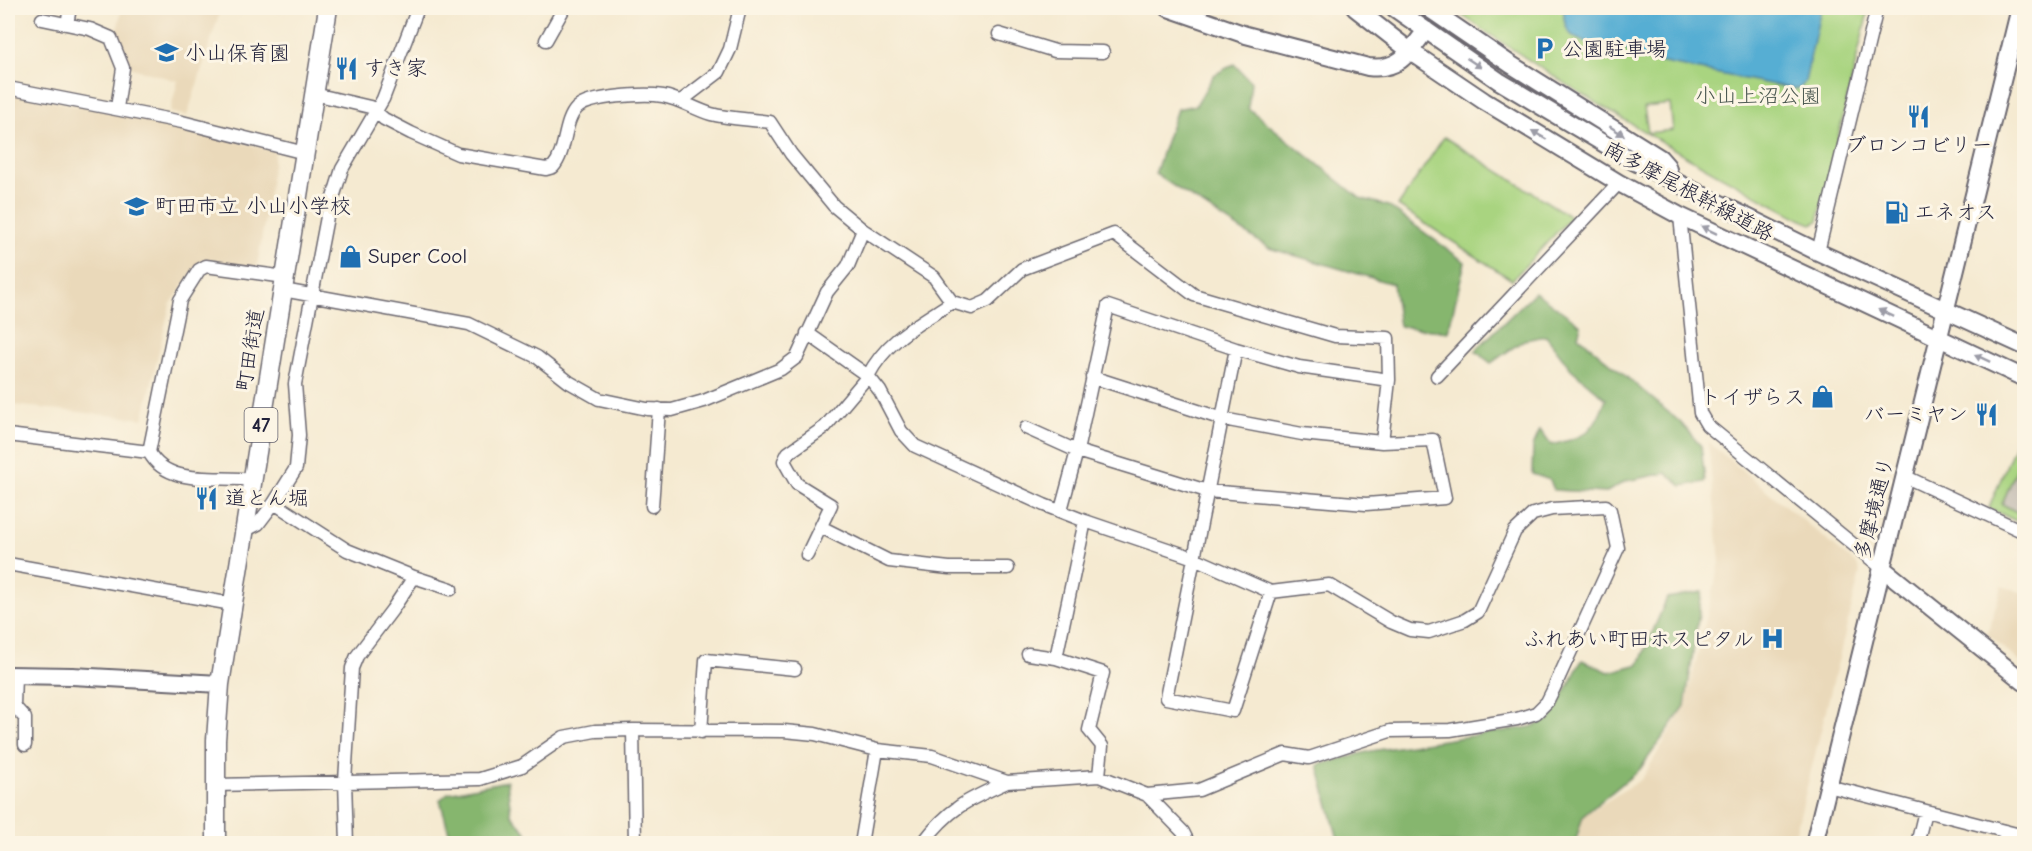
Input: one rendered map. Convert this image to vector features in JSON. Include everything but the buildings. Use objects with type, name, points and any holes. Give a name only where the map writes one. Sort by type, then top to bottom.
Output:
[{"type":"main road","name":"町田街道","points":[[216,843],[215,786],[220,684],[328,8]]},
{"type":"main road","points":[[1168,8],[1246,35],[1368,67],[1389,67],[1410,51],[1426,30]]},
{"type":"main road","name":"南多摩尾根幹線道路","points":[[1355,8],[1410,51],[1509,117],[1618,183],[1680,216],[2025,378]]},
{"type":"main road","name":"南多摩尾根幹線道路","points":[[1394,8],[1533,102],[1671,181],[1818,252],[2025,346]]},
{"type":"main road","points":[[1428,8],[1510,64],[1660,158],[1667,166],[1671,181]]},
{"type":"main road","name":"多摩境通り","points":[[1814,843],[2020,8]]},
{"type":"main road","points":[[1882,568],[2025,682]]},
{"type":"main road","points":[[11,675],[220,684]]},
{"type":"street","points":[[67,24],[70,8]]},
{"type":"street","points":[[244,531],[258,524],[296,468],[299,435],[295,384],[327,217],[342,169],[383,99],[418,8]]},
{"type":"street","points":[[546,40],[564,8]]},
{"type":"street","points":[[681,101],[719,72],[730,50],[740,8]]},
{"type":"street","points":[[1818,252],[1877,8]]},
{"type":"street","points":[[42,19],[90,29],[111,38],[123,68],[117,108]]},
{"type":"street","points":[[999,34],[1055,51],[1103,52]]},
{"type":"street","points":[[8,88],[183,122],[305,153]]},
{"type":"street","points":[[314,94],[370,107],[384,119],[458,154],[546,169],[558,162],[576,109],[588,101],[602,98],[662,96],[681,101],[711,114],[771,122],[791,154],[834,206],[863,230],[934,277],[952,303],[972,308],[988,301],[1022,269],[1114,234],[1194,295],[1335,336],[1388,338],[1389,380],[1382,442]]},
{"type":"street","points":[[1437,376],[1618,183]]},
{"type":"street","points":[[1680,216],[1700,413],[1707,425],[1882,568]]},
{"type":"street","points":[[149,452],[180,300],[199,270],[206,266],[284,283],[313,295],[469,324],[537,357],[569,382],[599,399],[647,409],[672,410],[704,401],[781,369],[797,357],[826,292],[848,266],[863,230]]},
{"type":"street","points":[[807,555],[831,505],[797,484],[784,461],[788,453],[825,427],[897,338],[952,303]]},
{"type":"street","points":[[1061,510],[1077,451],[1108,306],[1236,349],[1299,367],[1389,380]]},
{"type":"street","points":[[807,333],[868,376],[880,391],[901,431],[915,446],[1044,505],[1194,558],[1271,592],[1329,585],[1391,622],[1410,630],[1429,632],[1466,620],[1478,612],[1515,531],[1533,514],[1552,509],[1606,506],[1610,510],[1618,549],[1554,688],[1547,702],[1536,713],[1517,719],[1450,730],[1390,731],[1310,758],[1285,754],[1199,790],[1147,795]]},
{"type":"street","points":[[1236,349],[1166,698],[1233,711],[1271,592]]},
{"type":"street","points":[[1026,428],[1077,451],[1207,491],[1366,504],[1445,498],[1433,440],[1382,442],[1302,434],[1223,418],[1092,377]]},
{"type":"street","points":[[652,506],[659,409]]},
{"type":"street","points":[[8,435],[149,452],[161,466],[177,474],[189,477],[252,480]]},
{"type":"street","points":[[1904,476],[2025,532]]},
{"type":"street","points":[[274,503],[347,550],[451,589]]},
{"type":"street","points":[[1056,658],[1085,521]]},
{"type":"street","points":[[820,527],[889,561],[948,568],[1008,568]]},
{"type":"street","points":[[8,564],[232,604]]},
{"type":"street","points":[[347,843],[345,782],[352,668],[357,656],[414,577]]},
{"type":"street","points":[[1028,654],[1056,658],[1103,673],[1089,730],[1102,746],[1099,776]]},
{"type":"street","points":[[701,732],[706,660],[795,669]]},
{"type":"street","points":[[11,675],[14,706],[24,718],[25,745]]},
{"type":"street","points":[[633,730],[635,843]]},
{"type":"street","points":[[215,786],[480,779],[522,766],[564,737],[595,731],[633,730],[784,731],[815,734],[877,750],[932,756],[1007,782]]},
{"type":"street","points":[[861,843],[877,750]]},
{"type":"street","points":[[922,843],[939,822],[955,808],[1007,782],[1099,776],[1147,795],[1183,832],[1189,843]]},
{"type":"street","points":[[1828,786],[1925,811],[2004,837],[2025,836]]},
{"type":"street","points":[[1917,843],[1925,811]]},
{"type":"shaded area","name":"小山保育園","points":[[122,8],[221,8],[187,116],[170,112],[178,81],[132,68],[117,32]]},
{"type":"shaded area","name":"町田市立 小山小学校","points":[[8,93],[117,113],[275,151],[257,268],[195,268],[170,305],[143,419],[14,405],[11,428],[8,428]]},
{"type":"shaded area","points":[[2024,423],[2024,525],[1989,508]]},
{"type":"shaded area","name":"ふれあい町田ホスピタル","points":[[1708,442],[1857,565],[1860,573],[1793,843],[1577,844],[1583,816],[1642,779],[1685,706],[1720,562]]},
{"type":"shaded area","points":[[2002,586],[2024,593],[2024,665],[1987,634]]},
{"type":"green space","name":"小山上沼公園","points":[[1451,8],[1869,8],[1818,221],[1812,224],[1802,220],[1648,133],[1673,130],[1670,104],[1644,107],[1648,133],[1580,92]]},
{"type":"green space","points":[[1234,64],[1251,82],[1248,108],[1360,198],[1388,206],[1465,262],[1448,332],[1399,326],[1393,284],[1269,248],[1155,174],[1177,109],[1196,105],[1214,75]]},
{"type":"green space","points":[[1444,137],[1571,217],[1512,280],[1398,206]]},
{"type":"green space","points":[[1535,292],[1581,325],[1578,336],[1680,422],[1701,446],[1705,482],[1682,486],[1666,473],[1626,481],[1605,493],[1554,490],[1550,480],[1532,474],[1533,446],[1540,430],[1551,445],[1581,436],[1597,420],[1606,399],[1571,369],[1546,336],[1524,340],[1491,363],[1475,351]]},
{"type":"green space","points":[[2024,423],[2024,451],[2002,504],[2024,516],[2024,525],[1989,508]]},
{"type":"green space","points":[[1702,592],[1685,706],[1640,769],[1583,816],[1575,843],[1339,843],[1318,765],[1371,751],[1530,727],[1550,720],[1582,660],[1609,672],[1639,664],[1667,598]]},
{"type":"green space","points":[[507,781],[511,814],[535,843],[452,843],[440,800],[448,793]]},
{"type":"water","points":[[1564,8],[1821,8],[1805,82],[1800,88],[1795,89],[1634,57],[1621,44],[1581,40],[1568,30],[1564,21]]},
{"type":"place","name":"公園駐車場","points":[[1544,49]]},
{"type":"place","name":"小山保育園","points":[[167,53]]},
{"type":"place","name":"すき家","points":[[346,68]]},
{"type":"place","name":"ブロンコビリー","points":[[1919,117]]},
{"type":"place","name":"町田市立 小山小学校","points":[[137,206]]},
{"type":"place","name":"エネオス","points":[[1896,212]]},
{"type":"place","name":"Super Cool","points":[[350,256]]},
{"type":"place","name":"トイザらス","points":[[1823,397]]},
{"type":"place","name":"バーミヤン","points":[[1986,414]]},
{"type":"place","name":"道とん堀","points":[[207,498]]},
{"type":"place","name":"ふれあい町田ホスピタル","points":[[1772,639]]}]
